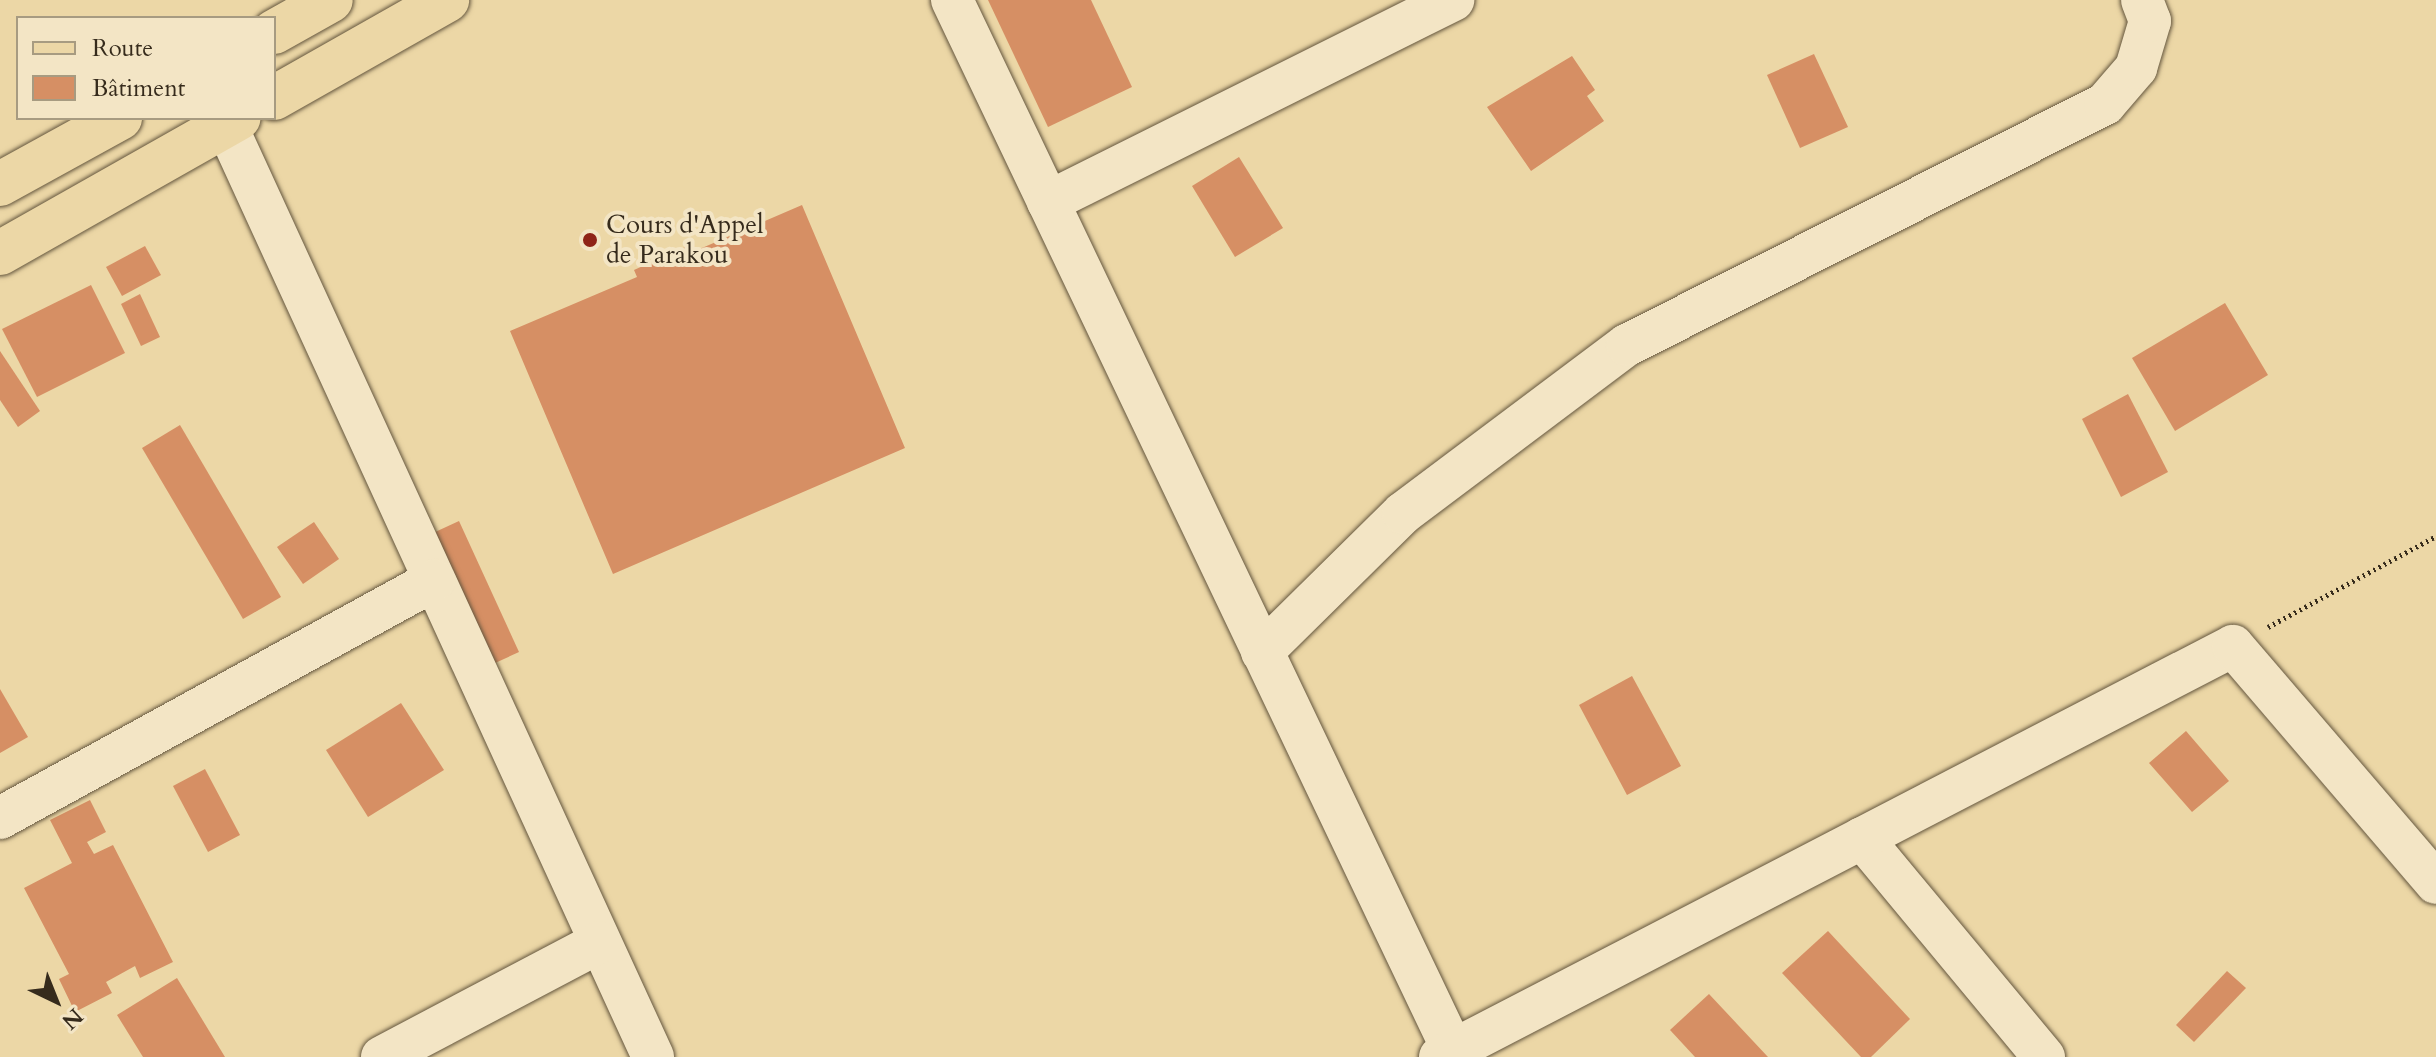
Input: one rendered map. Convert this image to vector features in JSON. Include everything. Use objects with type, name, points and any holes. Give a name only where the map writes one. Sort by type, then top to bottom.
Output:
[{"type":"main road","points":[[276,31],[331,0]]},
{"type":"main road","points":[[276,97],[447,0]]},
{"type":"main road","points":[[0,184],[116,120]]},
{"type":"main road","points":[[0,253],[232,122]]},
{"type":"street","points":[[952,0],[1262,652],[1449,1055],[2233,646],[2436,883]]},
{"type":"street","points":[[1048,202],[1453,0]]},
{"type":"street","points":[[1262,652],[1403,513],[1627,345],[2105,104],[2136,68],[2150,21],[2142,0]]},
{"type":"street","points":[[232,122],[434,580],[653,1057]]},
{"type":"street","points":[[0,818],[434,580]]},
{"type":"street","points":[[1862,838],[2044,1057]]},
{"type":"street","points":[[382,1057],[600,942]]},
{"type":"path","points":[[2233,646],[2436,536]]},
{"type":"building","points":[[988,0],[1091,0],[1132,87],[1048,127]]},
{"type":"building","points":[[1814,54],[1848,127],[1800,148],[1767,75]]},
{"type":"building","points":[[1572,56],[1595,90],[1587,96],[1604,121],[1531,171],[1487,107]]},
{"type":"building","points":[[1239,157],[1283,228],[1235,257],[1192,186]]},
{"type":"building","points":[[802,205],[905,448],[613,574],[510,331],[637,277],[634,270],[692,244],[695,251]]},
{"type":"building","points":[[145,246],[161,275],[122,296],[106,267]]},
{"type":"building","points":[[91,285],[125,353],[37,397],[2,329]]},
{"type":"building","points":[[140,294],[160,337],[141,346],[121,304]]},
{"type":"building","points":[[2225,303],[2268,375],[2175,431],[2132,358]]},
{"type":"building","points":[[0,351],[40,411],[18,427],[0,400]]},
{"type":"building","points":[[2128,394],[2168,472],[2121,497],[2082,419]]},
{"type":"building","points":[[180,425],[281,597],[243,619],[142,448]]},
{"type":"building","points":[[459,521],[519,652],[493,664],[433,533]]},
{"type":"building","points":[[314,522],[339,559],[303,584],[277,547]]},
{"type":"building","points":[[1632,676],[1681,766],[1627,795],[1579,705]]},
{"type":"building","points":[[0,689],[28,737],[0,753]]},
{"type":"building","points":[[401,703],[444,770],[368,817],[326,750]]},
{"type":"building","points":[[2186,731],[2229,781],[2192,812],[2149,763]]},
{"type":"building","points":[[205,769],[240,835],[208,852],[173,786]]},
{"type":"building","points":[[90,800],[106,832],[87,842],[94,854],[113,845],[173,962],[140,978],[135,966],[106,982],[112,993],[75,1012],[59,979],[69,974],[24,888],[72,863],[50,820]]},
{"type":"building","points":[[1828,931],[1910,1019],[1871,1057],[1861,1057],[1782,973]]},
{"type":"building","points":[[2227,971],[2246,988],[2194,1042],[2176,1025]]},
{"type":"building","points":[[177,978],[225,1057],[143,1057],[117,1015]]},
{"type":"building","points":[[1709,994],[1768,1057],[1695,1057],[1670,1030]]},
{"type":"place","name":"Cours d'Appel de Parakou","points":[[590,240]]}]
